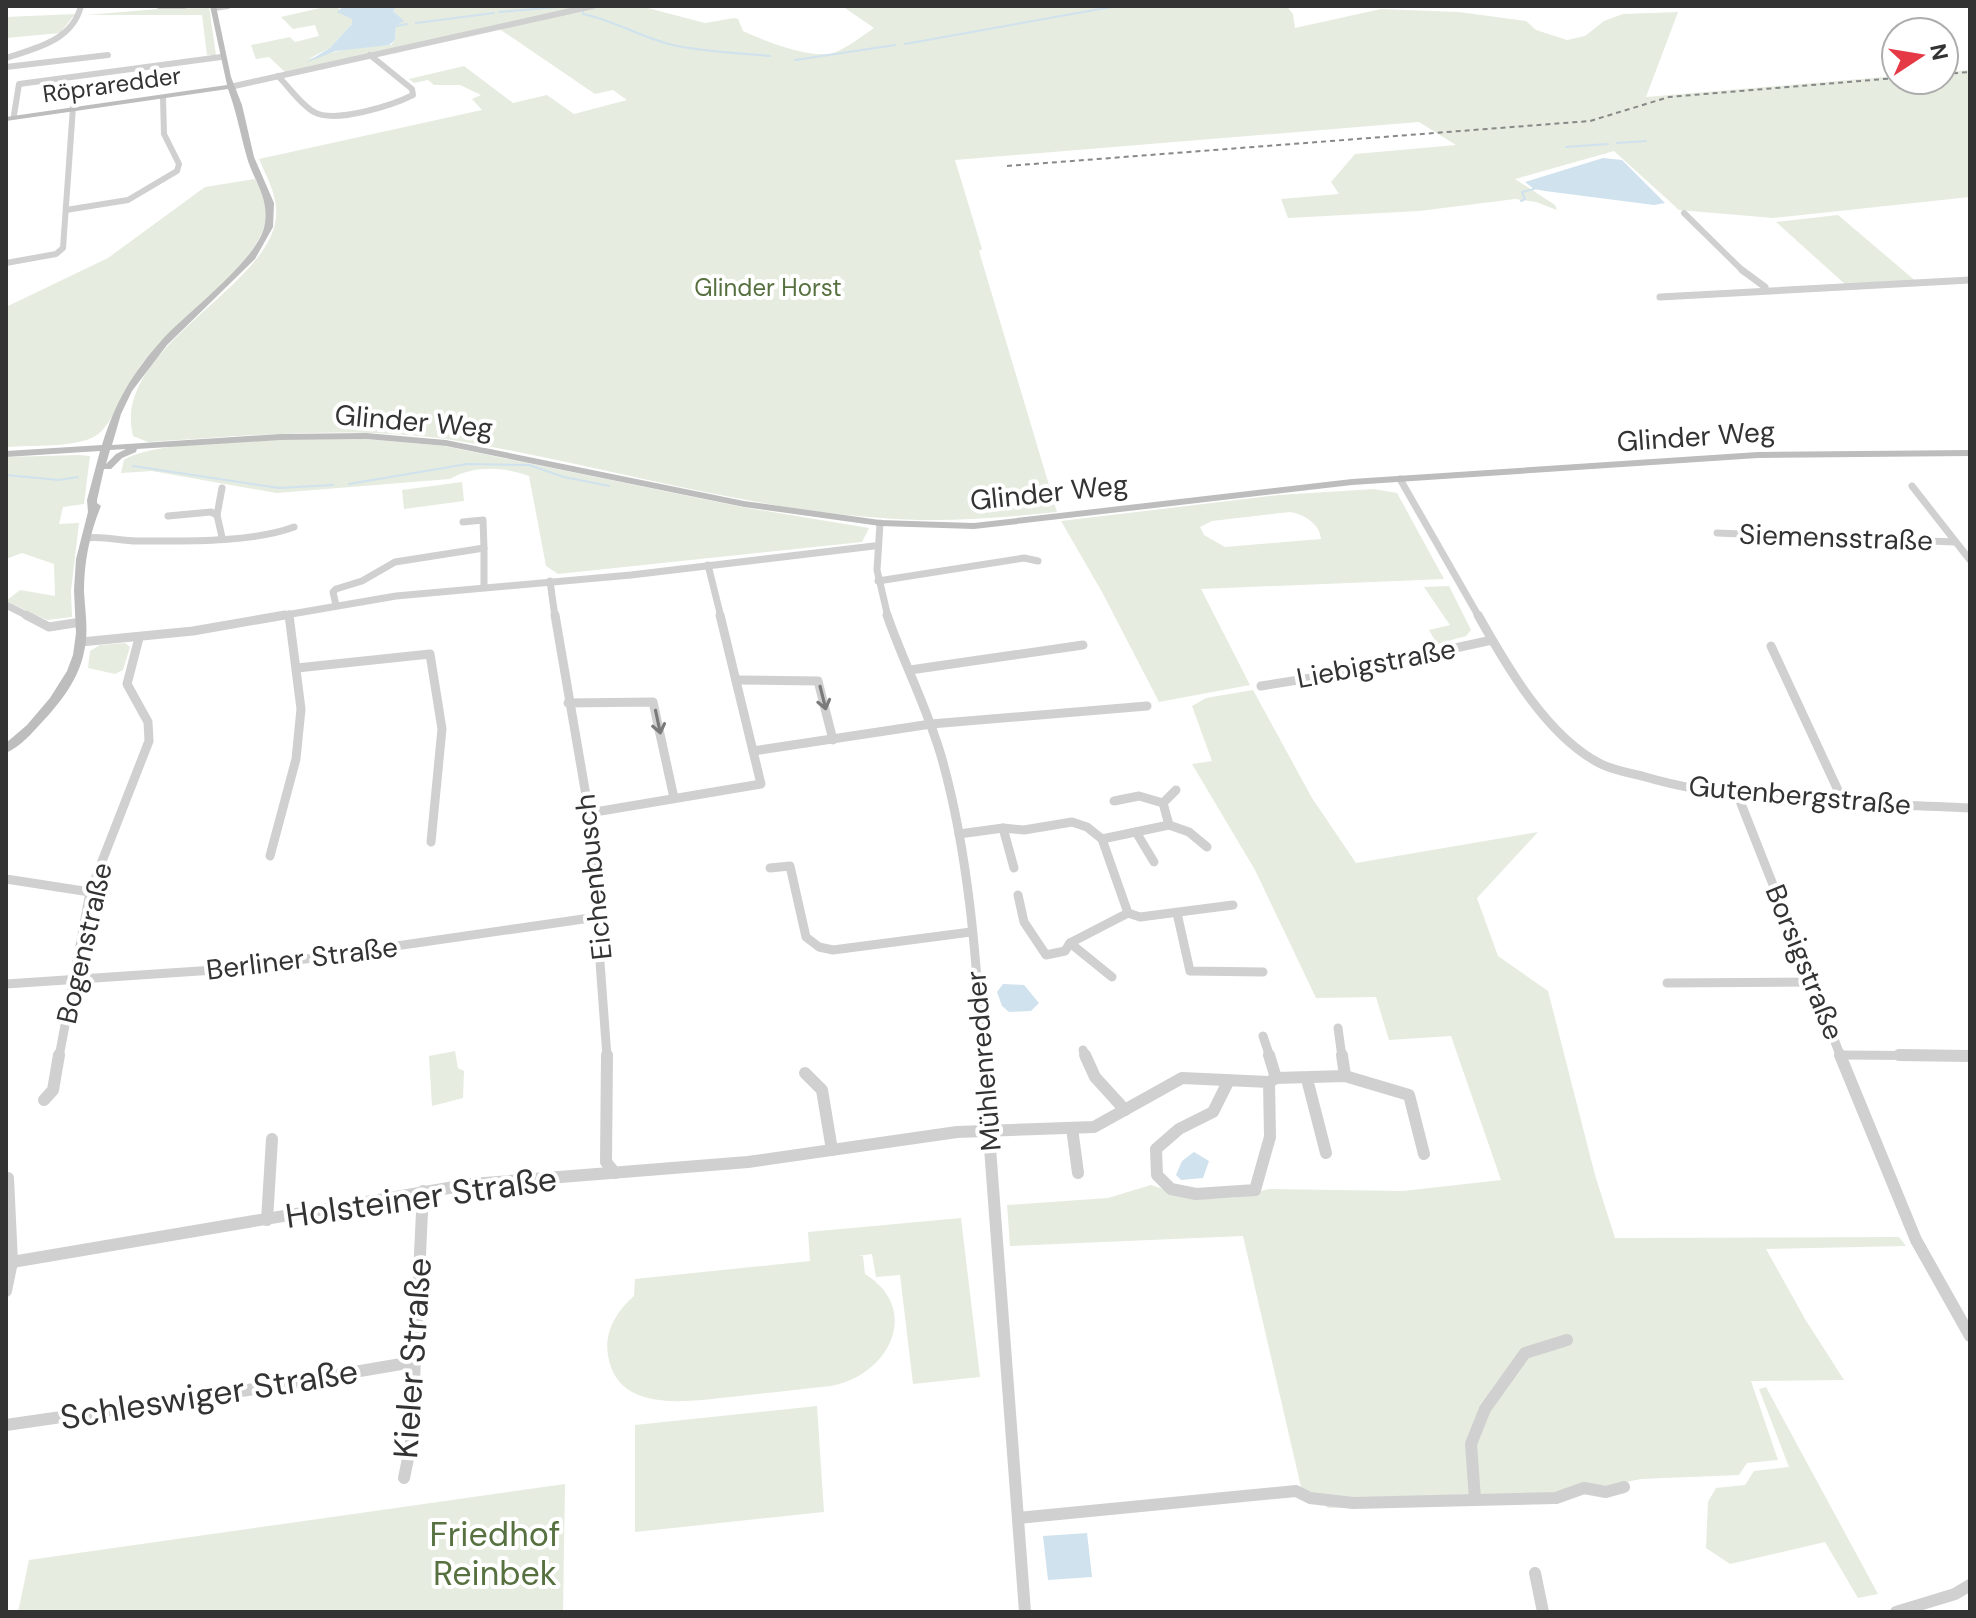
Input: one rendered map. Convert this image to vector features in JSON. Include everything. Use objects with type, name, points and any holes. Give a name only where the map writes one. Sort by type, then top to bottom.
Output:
[{"type":"main road","points":[[6,749],[55,698],[74,665],[81,642],[79,575],[122,400],[164,343],[259,248],[271,217],[270,203],[238,112],[219,72],[221,57],[213,7]]},
{"type":"main road","name":"Röpraredder","points":[[9,117],[225,88]]},
{"type":"main road","name":"Röpraredder","points":[[73,109],[225,88]]},
{"type":"main road","name":"Glinder Weg","points":[[6,453],[84,448],[112,442],[143,446],[366,436],[446,443],[744,504],[880,523],[974,526],[1296,487],[1400,479],[1758,455],[1970,453]]},
{"type":"main road","points":[[84,448],[112,442]]},
{"type":"main road","points":[[105,464],[143,446]]},
{"type":"main road","points":[[84,448],[105,464]]},
{"type":"street","points":[[6,58],[66,32],[78,21],[81,6]]},
{"type":"street","points":[[159,6],[184,6]]},
{"type":"street","points":[[213,7],[228,6]]},
{"type":"street","points":[[225,88],[593,6]]},
{"type":"street","points":[[6,67],[116,54]]},
{"type":"street","points":[[278,76],[314,112],[321,115],[342,114],[413,95],[412,89],[370,55]]},
{"type":"street","points":[[9,117],[19,84],[221,57]]},
{"type":"street","points":[[66,210],[128,200],[177,171],[179,164],[164,134],[163,98]]},
{"type":"street","points":[[6,263],[34,259],[62,250],[73,109]]},
{"type":"street","points":[[1684,213],[1750,278],[1768,289]]},
{"type":"street","points":[[1660,297],[1970,280]]},
{"type":"street","name":"Gutenbergstraße","points":[[1400,479],[1510,670],[1550,722],[1578,749],[1602,765],[1679,787],[1738,796],[1970,808]]},
{"type":"street","name":"Siemensstraße","points":[[1912,486],[1970,560]]},
{"type":"street","points":[[222,488],[217,515],[222,537]]},
{"type":"street","points":[[168,516],[211,512],[217,515]]},
{"type":"street","points":[[463,522],[483,520],[484,587]]},
{"type":"street","name":"Mühlenredder","points":[[880,523],[874,546],[878,581],[931,724],[959,834],[990,1131],[1025,1612]]},
{"type":"street","points":[[87,538],[104,536],[133,541],[222,537],[278,533],[294,527]]},
{"type":"street","name":"Siemensstraße","points":[[1717,533],[1955,542]]},
{"type":"street","points":[[81,642],[139,638],[336,605],[484,587],[874,546]]},
{"type":"street","points":[[336,605],[333,592],[336,589],[369,577],[389,564],[484,548]]},
{"type":"street","points":[[878,581],[1024,558],[1038,561]]},
{"type":"street","points":[[589,813],[761,784],[708,565]]},
{"type":"street","name":"Eichenbusch","points":[[550,581],[568,703],[589,813],[608,1053],[606,1162],[615,1173]]},
{"type":"street","points":[[6,605],[49,627],[81,622]]},
{"type":"street","points":[[270,856],[296,759],[301,709],[289,614]]},
{"type":"street","name":"Bogenstraße","points":[[44,1100],[53,1090],[90,892],[149,741],[148,722],[133,698],[127,680],[139,638]]},
{"type":"street","name":"Liebigstraße","points":[[1261,686],[1336,674],[1492,640]]},
{"type":"street","points":[[910,670],[1083,645]]},
{"type":"street","points":[[1771,646],[1843,801]]},
{"type":"street","points":[[297,668],[430,654],[442,729],[431,842]]},
{"type":"street","points":[[736,680],[818,681],[833,740]]},
{"type":"street","points":[[568,703],[653,702],[674,798]]},
{"type":"street","points":[[753,751],[931,724],[1147,706]]},
{"type":"street","points":[[1163,803],[1176,790]]},
{"type":"street","points":[[1114,801],[1139,796],[1163,803]]},
{"type":"street","name":"Borsigstraße","points":[[1738,796],[1843,1055],[1970,1056]]},
{"type":"street","points":[[1163,803],[1169,825]]},
{"type":"street","points":[[959,834],[1003,828],[1024,830],[1072,822],[1087,827],[1102,839],[1128,913]]},
{"type":"street","points":[[1102,839],[1169,825],[1189,832],[1207,847]]},
{"type":"street","points":[[1003,828],[1014,868]]},
{"type":"street","points":[[1136,832],[1154,862]]},
{"type":"street","points":[[770,868],[790,866],[806,937],[819,947],[833,950],[971,932]]},
{"type":"street","points":[[6,879],[90,892]]},
{"type":"street","points":[[1018,895],[1024,922],[1046,955],[1065,951],[1070,943],[1128,913],[1140,917],[1233,905]]},
{"type":"street","points":[[1177,913],[1190,971],[1263,972]]},
{"type":"street","name":"Berliner Straße","points":[[6,984],[244,968],[597,917]]},
{"type":"street","points":[[1070,943],[1112,977]]},
{"type":"street","points":[[1667,983],[1813,982]]},
{"type":"street","points":[[1338,1028],[1345,1076],[1409,1095],[1424,1154]]},
{"type":"street","points":[[1228,1082],[1213,1112],[1179,1129],[1156,1149],[1157,1175],[1171,1189],[1196,1194],[1255,1190],[1269,1159],[1272,1123],[1272,1080],[1263,1036]]},
{"type":"street","points":[[1083,1050],[1095,1077],[1125,1110]]},
{"type":"street","points":[[1843,1055],[1885,1171],[1912,1233],[1970,1336]]},
{"type":"street","points":[[805,1073],[822,1090],[832,1150]]},
{"type":"street","name":"Holsteiner Straße","points":[[12,1262],[423,1191],[748,1162],[957,1132],[1094,1127],[1182,1078],[1228,1082],[1345,1076]]},
{"type":"street","points":[[1307,1079],[1326,1153]]},
{"type":"street","points":[[1072,1128],[1078,1173]]},
{"type":"street","points":[[267,1220],[272,1139]]},
{"type":"street","points":[[6,1291],[12,1262],[8,1178]]},
{"type":"street","name":"Kieler Straße","points":[[404,1478],[411,1444],[423,1191]]},
{"type":"street","points":[[1475,1499],[1471,1444],[1485,1409],[1525,1353],[1567,1340]]},
{"type":"street","name":"Schleswiger Straße","points":[[6,1425],[261,1388],[413,1362]]},
{"type":"street","points":[[1018,1518],[1296,1491],[1310,1498],[1353,1503],[1556,1498],[1584,1488],[1606,1492],[1624,1487]]},
{"type":"street","points":[[1535,1573],[1543,1612]]},
{"type":"street","points":[[1896,1612],[1955,1594],[1970,1585]]},
{"type":"green space","points":[[209,6],[216,55],[207,55],[202,15],[86,15]]},
{"type":"green space","points":[[329,6],[344,6],[338,8],[352,19],[352,24],[330,48],[308,59],[358,46],[391,45],[395,40],[396,26],[403,21],[393,11],[397,6],[589,6],[286,73],[269,57],[256,59],[251,45],[290,37],[295,42],[319,36],[315,25],[293,29],[281,17]]},
{"type":"green space","name":"Glinder Horst","points":[[598,6],[640,6],[705,23],[738,19],[743,31],[763,40],[803,52],[827,54],[846,47],[874,28],[842,6],[1369,6],[1288,8],[1293,14],[1295,28],[1381,9],[1459,12],[1526,21],[1536,30],[1567,40],[1585,36],[1604,21],[1623,14],[1678,12],[1646,97],[1880,77],[1880,96],[1960,96],[1960,71],[1970,70],[1970,197],[1773,218],[1679,210],[1614,151],[1515,179],[1555,205],[1557,210],[1536,202],[1515,199],[1419,211],[1288,218],[1281,199],[1339,194],[1331,182],[1355,154],[1456,145],[1419,122],[955,160],[1057,512],[926,520],[827,513],[719,495],[506,450],[414,436],[338,432],[148,442],[133,436],[133,404],[145,375],[167,347],[248,269],[267,243],[276,209],[259,159],[482,110],[472,99],[481,95],[460,85],[434,85],[428,80],[414,83],[409,79],[464,66],[513,103],[547,95],[574,114],[627,100],[613,90],[595,94],[498,28]]},
{"type":"green space","points":[[75,14],[60,33],[6,38],[6,17]]},
{"type":"green space","points":[[255,179],[265,199],[267,213],[263,231],[252,250],[216,291],[143,362],[103,429],[97,435],[78,442],[6,447],[6,307],[108,258],[205,187]]},
{"type":"green space","points":[[1838,215],[1918,283],[1847,286],[1776,222]]},
{"type":"green space","points":[[365,439],[444,446],[742,507],[869,528],[862,542],[558,574],[546,566],[529,476],[519,473],[499,469],[479,470],[450,479],[276,493],[152,471],[121,473],[124,460],[170,447],[239,441]]},
{"type":"green space","points":[[90,456],[84,504],[63,507],[59,524],[79,523],[71,591],[72,617],[47,620],[6,601],[20,590],[55,596],[54,564],[22,553],[6,559],[6,457]]},
{"type":"green space","points":[[462,482],[464,501],[404,509],[402,490]]},
{"type":"green space","points":[[1374,489],[1397,493],[1444,579],[1201,589],[1250,685],[1159,702],[1061,521],[1279,495]],"holes":[[[1295,513],[1314,524],[1321,539],[1225,547],[1204,535],[1200,527],[1212,521]]]},
{"type":"green space","points":[[1449,586],[1471,630],[1466,636],[1437,644],[1429,630],[1450,625],[1424,587]]},
{"type":"green space","points":[[125,643],[130,647],[123,670],[115,674],[88,668],[90,651],[100,645]]},
{"type":"green space","points":[[1253,690],[1312,798],[1356,863],[1538,832],[1477,898],[1498,956],[1548,991],[1595,1175],[1615,1238],[1899,1237],[1906,1246],[1766,1249],[1844,1380],[1751,1381],[1778,1460],[1747,1463],[1739,1475],[1641,1479],[1607,1486],[1584,1483],[1556,1496],[1492,1505],[1328,1508],[1301,1487],[1243,1236],[1010,1246],[1007,1205],[1108,1198],[1151,1185],[1193,1199],[1233,1198],[1269,1189],[1403,1191],[1501,1180],[1451,1036],[1389,1040],[1376,997],[1316,998],[1255,870],[1192,764],[1212,761],[1192,706],[1206,698]]},
{"type":"green space","points":[[455,1051],[458,1068],[464,1071],[463,1098],[432,1106],[429,1056]]},
{"type":"green space","points":[[961,1218],[980,1377],[913,1384],[900,1275],[876,1277],[872,1254],[858,1256],[863,1256],[865,1274],[883,1289],[892,1305],[895,1323],[891,1340],[882,1356],[851,1380],[831,1386],[681,1401],[642,1396],[626,1388],[614,1375],[608,1355],[608,1338],[617,1315],[634,1296],[635,1279],[810,1261],[808,1232]]},
{"type":"green space","points":[[1766,1387],[1878,1594],[1858,1598],[1825,1542],[1730,1564],[1706,1548],[1708,1502],[1716,1488],[1745,1485],[1754,1471],[1789,1467],[1759,1389]]},
{"type":"green space","points":[[817,1406],[824,1512],[635,1532],[635,1425]]},
{"type":"green space","name":"Friedhof Reinbek","points":[[565,1484],[563,1612],[18,1612],[29,1560]]},
{"type":"water","points":[[344,6],[397,6],[393,11],[404,21],[396,26],[395,40],[389,45],[336,51],[305,63],[330,48],[352,24],[352,19],[337,12]]},
{"type":"water","points":[[1603,158],[1622,160],[1665,203],[1654,205],[1545,191],[1534,189],[1525,182]]},
{"type":"water","points":[[1003,984],[1024,985],[1039,1003],[1031,1011],[1009,1012],[1002,1006],[997,992]]},
{"type":"water","points":[[1194,1152],[1209,1161],[1203,1178],[1181,1180],[1176,1175],[1182,1161]]},
{"type":"water","points":[[1087,1533],[1092,1577],[1048,1580],[1043,1536]]},
{"type":"waterway","points":[[499,12],[570,6]]},
{"type":"waterway","points":[[905,44],[1117,6]]},
{"type":"waterway","points":[[1234,6],[1350,6]]},
{"type":"waterway","points":[[583,10],[583,14],[677,46],[770,56]]},
{"type":"waterway","points":[[416,23],[494,13]]},
{"type":"waterway","points":[[397,26],[407,24]]},
{"type":"waterway","points":[[795,60],[895,45]]},
{"type":"waterway","points":[[1617,143],[1646,141]]},
{"type":"waterway","points":[[1566,147],[1608,144]]},
{"type":"waterway","points":[[1521,201],[1525,199],[1522,192],[1534,189]]},
{"type":"waterway","points":[[349,484],[467,464],[529,465],[564,477],[609,486]]},
{"type":"waterway","points":[[133,466],[279,488],[333,485]]},
{"type":"waterway","points":[[6,475],[59,480],[78,477]]},
{"type":"railway","points":[[1960,73],[1970,72]]},
{"type":"railway","points":[[1007,166],[1590,121],[1669,97],[1880,79]]}]
